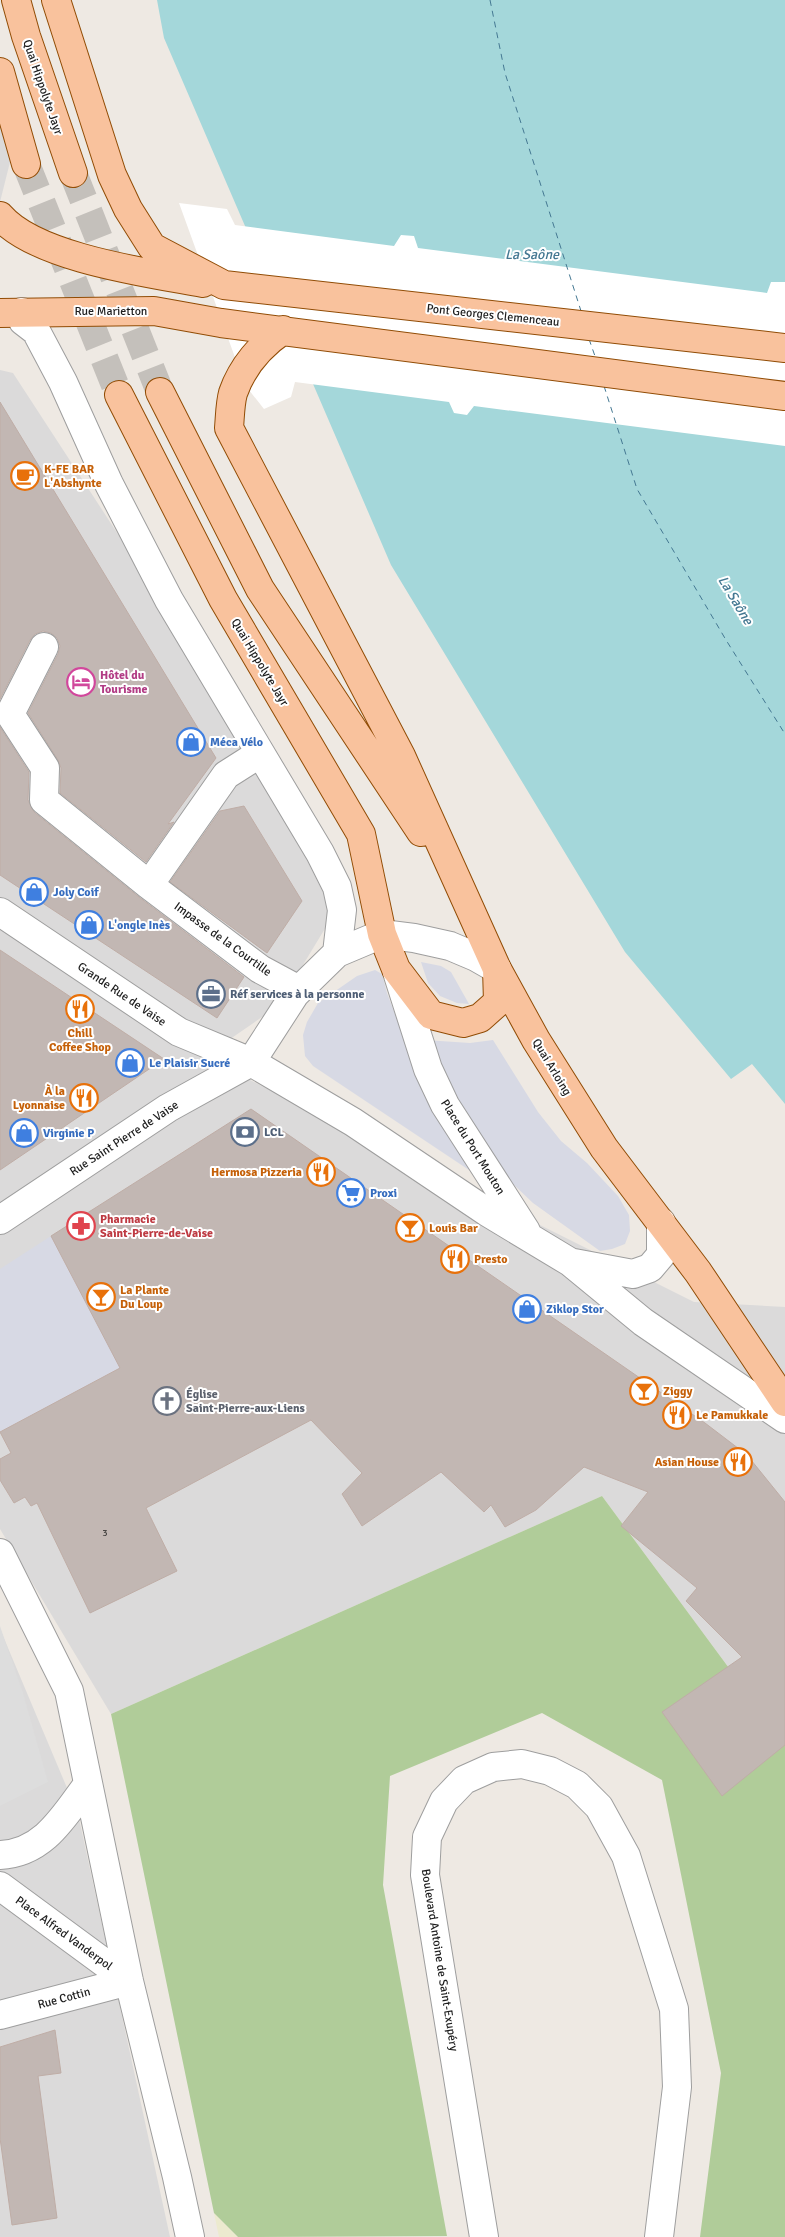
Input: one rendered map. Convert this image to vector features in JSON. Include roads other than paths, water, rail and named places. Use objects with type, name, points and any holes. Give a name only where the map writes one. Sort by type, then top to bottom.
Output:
[{"type":"main road","name":"Quai Hippolyte Jayr","points":[[16,0],[26,36],[73,173]]},
{"type":"main road","points":[[56,0],[112,175],[128,209],[152,247],[210,281]]},
{"type":"main road","points":[[0,72],[26,164]]},
{"type":"main road","name":"Pont Georges Clemenceau","points":[[0,216],[19,234],[58,250],[122,269],[210,281],[785,348]]},
{"type":"main road","name":"Rue Marietton","points":[[11,312],[154,311],[221,323],[283,330]]},
{"type":"main road","points":[[464,898],[401,756],[229,428],[233,393],[244,372],[265,342],[283,330],[785,396]]},
{"type":"main road","points":[[160,392],[260,589],[464,898]]},
{"type":"main road","name":"Quai Hippolyte Jayr","points":[[119,395],[223,600],[361,834],[382,934]]},
{"type":"main road","name":"Quai Arloing","points":[[464,898],[497,969],[566,1090],[604,1148],[661,1222],[785,1402]]},
{"type":"main road","name":"Place du Port Mouton","points":[[382,934],[396,968],[431,1015],[464,1023],[480,1018],[498,1002],[497,969]]},
{"type":"street","points":[[11,312],[36,332],[63,382],[109,484],[169,600],[259,754],[320,853],[337,887],[342,910],[337,953]]},
{"type":"street","name":"Impasse de la Courtille","points":[[44,647],[10,714],[45,768],[44,800],[149,885],[260,968],[299,990]]},
{"type":"street","points":[[149,885],[226,775],[259,754]]},
{"type":"street","name":"Grande Rue de Vaise","points":[[0,912],[179,1032],[251,1062]]},
{"type":"street","points":[[497,969],[476,957],[450,946],[414,938],[382,934],[337,953],[299,990],[251,1062],[353,1122],[487,1212],[570,1262],[643,1322],[785,1419]]},
{"type":"street","name":"Place du Port Mouton","points":[[396,968],[428,1069],[445,1106],[530,1237]]},
{"type":"street","name":"Rue Saint Pierre de Vaise","points":[[0,1220],[168,1108],[251,1062]]},
{"type":"street","points":[[570,1262],[633,1274],[650,1268],[661,1255],[661,1222]]},
{"type":"street","points":[[0,1554],[69,1691],[129,1980],[190,2237]]},
{"type":"street","name":"Boulevard Antoine de Saint-Exupéry","points":[[484,2237],[425,1875],[427,1837],[444,1801],[464,1780],[493,1767],[522,1764],[550,1771],[577,1785],[599,1807],[626,1856],[674,2009],[678,2087],[659,2237]]},
{"type":"street","points":[[0,1854],[15,1854],[51,1833],[88,1784]]},
{"type":"street","name":"Place Alfred Vanderpol","points":[[0,1886],[129,1980]]},
{"type":"street","name":"Rue Cottin","points":[[0,2015],[129,1980]]},
{"type":"water","name":"La Saône","points":[[157,0],[785,0],[785,1104],[752,1064],[731,1079],[625,952],[391,565],[164,38]]},
{"type":"tunnel","points":[[26,164],[119,395]]},
{"type":"tunnel","points":[[73,173],[160,392]]},
{"type":"place","name":"K-FE BAR L'Abshynte","points":[[25,476]]},
{"type":"place","name":"Hôtel du Tourisme","points":[[81,682]]},
{"type":"place","name":"Méca Vélo","points":[[191,742]]},
{"type":"place","name":"Joly Coif","points":[[34,892]]},
{"type":"place","name":"L'ongle Inès","points":[[89,925]]},
{"type":"place","name":"Réf services à la personne","points":[[211,994]]},
{"type":"place","name":"Chill Coffee Shop","points":[[80,1009]]},
{"type":"place","name":"Le Plaisir Sucré","points":[[130,1063]]},
{"type":"place","name":"À la Lyonnaise","points":[[84,1098]]},
{"type":"place","name":"LCL","points":[[245,1132]]},
{"type":"place","name":"Virginie P","points":[[24,1133]]},
{"type":"place","name":"Hermosa Pizzeria","points":[[321,1172]]},
{"type":"place","name":"Proxi","points":[[351,1193]]},
{"type":"place","name":"Pharmacie Saint-Pierre-de-Vaise","points":[[81,1226]]},
{"type":"place","name":"Louis Bar","points":[[410,1228]]},
{"type":"place","name":"Presto","points":[[455,1259]]},
{"type":"place","name":"La Plante Du Loup","points":[[101,1297]]},
{"type":"place","name":"Ziklop Stor","points":[[527,1309]]},
{"type":"place","name":"Ziggy","points":[[644,1391]]},
{"type":"place","name":"Église Saint-Pierre-aux-Liens","points":[[167,1401]]},
{"type":"place","name":"Le Pamukkale","points":[[677,1415]]},
{"type":"place","name":"Asian House","points":[[738,1462]]}]
